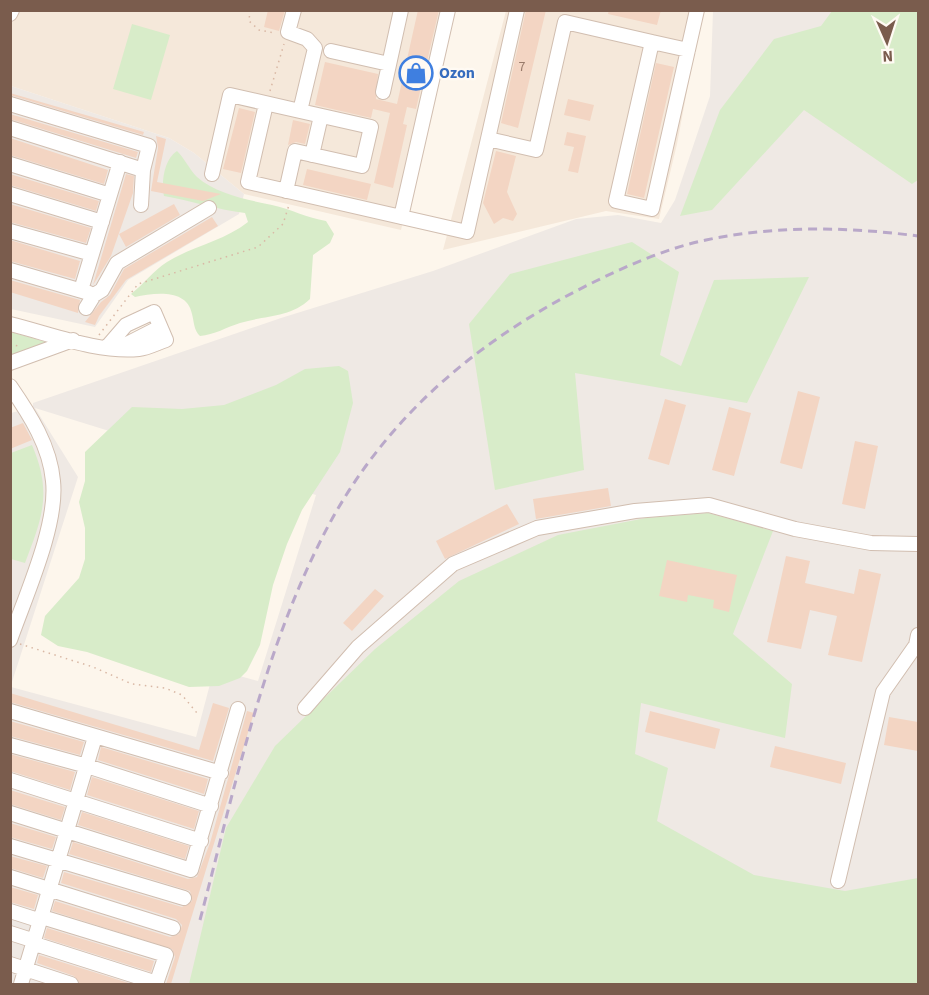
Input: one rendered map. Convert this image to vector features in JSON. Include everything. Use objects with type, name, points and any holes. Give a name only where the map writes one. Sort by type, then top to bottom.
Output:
[{"type":"street","points":[[294,10],[288,32],[307,39],[315,48],[300,111]]},
{"type":"street","points":[[383,92],[401,10]]},
{"type":"street","points":[[401,217],[448,10]]},
{"type":"street","points":[[266,104],[248,182],[466,232],[517,10]]},
{"type":"street","points":[[652,42],[616,201],[652,209],[697,10]]},
{"type":"street","points":[[488,139],[536,150],[565,22],[688,50]]},
{"type":"street","points":[[331,51],[389,64]]},
{"type":"street","points":[[212,174],[230,95],[371,128],[362,166],[295,151],[290,192]]},
{"type":"street","points":[[10,104],[149,146],[143,170],[141,205]]},
{"type":"street","points":[[312,155],[321,116]]},
{"type":"street","points":[[10,128],[143,170]]},
{"type":"street","points":[[86,308],[92,254],[120,162]]},
{"type":"street","points":[[10,164],[110,195]]},
{"type":"street","points":[[10,194],[102,222]]},
{"type":"street","points":[[10,270],[88,293],[102,290],[117,263],[208,208]]},
{"type":"street","points":[[10,231],[92,254]]},
{"type":"street","points":[[10,324],[90,344],[112,348],[141,349],[166,340],[154,312],[126,325],[112,348]]},
{"type":"street","points":[[10,363],[73,340]]},
{"type":"street","points":[[10,386],[26,408],[46,448],[53,481],[53,511],[13,638]]},
{"type":"street","points":[[305,708],[358,647],[453,564],[537,528],[635,511],[709,505],[795,529],[871,543],[918,544]]},
{"type":"street","points":[[838,881],[883,692],[916,645],[918,635]]},
{"type":"street","points":[[10,813],[191,870],[238,709]]},
{"type":"street","points":[[10,711],[221,773]]},
{"type":"street","points":[[21,984],[95,737]]},
{"type":"street","points":[[10,745],[87,766],[211,806]]},
{"type":"street","points":[[10,780],[201,841]]},
{"type":"street","points":[[10,846],[183,898]]},
{"type":"street","points":[[10,877],[173,928]]},
{"type":"street","points":[[10,911],[35,919],[42,917],[166,955],[157,984],[38,945],[34,941],[10,933]]},
{"type":"street","points":[[10,964],[71,984]]},
{"type":"path","points":[[250,10],[249,21],[259,30],[288,32],[266,104]]},
{"type":"path","points":[[90,344],[105,330],[138,284],[258,247],[283,224],[290,192]]},
{"type":"path","points":[[10,344],[20,347]]},
{"type":"path","points":[[13,638],[132,684],[165,688],[182,695],[196,713]]},
{"type":"shaded area","points":[[11,11],[454,11],[401,230],[244,194],[194,153],[169,138],[11,86]]},
{"type":"shaded area","points":[[506,11],[702,11],[677,144],[659,219],[606,211],[443,250]]},
{"type":"shaded area","points":[[713,11],[918,11],[918,984],[11,984],[11,687],[196,737],[214,669],[258,681],[316,495],[35,408],[78,477],[11,685],[11,413],[33,407],[33,403],[281,318],[433,271],[576,219],[618,215],[661,223],[675,200],[710,96]]},
{"type":"shaded area","points":[[11,86],[169,138],[194,153],[244,194],[239,214],[128,280],[95,327],[11,309]]},
{"type":"green space","points":[[832,11],[918,11],[918,180],[912,184],[804,110],[712,210],[680,216],[720,110],[774,39],[821,26]]},
{"type":"green space","points":[[132,24],[170,35],[151,100],[113,89]]},
{"type":"green space","points":[[177,151],[197,177],[213,188],[233,196],[326,221],[334,234],[330,243],[313,255],[310,299],[286,313],[240,323],[200,336],[195,329],[189,306],[184,300],[169,294],[135,297],[131,294],[167,262],[229,234],[248,222],[245,213],[164,196],[166,165]]},
{"type":"green space","points":[[632,242],[679,272],[660,355],[681,366],[714,280],[809,277],[747,403],[575,373],[584,470],[495,490],[469,324],[510,274]]},
{"type":"green space","points":[[11,332],[50,343],[11,355]]},
{"type":"green space","points":[[339,366],[348,371],[353,403],[340,452],[302,510],[273,585],[260,645],[247,671],[240,678],[219,686],[189,687],[87,652],[58,646],[41,635],[45,616],[79,578],[85,559],[85,528],[79,502],[85,481],[85,452],[132,407],[182,409],[224,405],[276,385],[305,369]]},
{"type":"green space","points":[[32,445],[42,477],[43,504],[25,563],[11,559],[11,453]]},
{"type":"green space","points":[[708,513],[773,531],[733,634],[792,684],[785,738],[641,703],[635,754],[668,768],[657,821],[754,875],[845,891],[918,878],[918,984],[189,984],[226,828],[275,746],[375,649],[459,581],[558,535],[646,518]]},
{"type":"building","points":[[268,10],[285,10],[279,31],[264,27]]},
{"type":"building","points":[[418,10],[439,10],[416,109],[407,107],[403,124],[407,125],[393,188],[374,183],[390,113],[373,109],[371,118],[315,105],[325,62],[378,74],[376,99],[397,104]]},
{"type":"building","points":[[526,10],[546,10],[518,128],[501,123]]},
{"type":"building","points":[[609,10],[661,10],[657,25],[608,14]]},
{"type":"building","points":[[656,63],[674,67],[644,198],[627,194]]},
{"type":"building","points":[[10,93],[144,132],[143,135],[10,95]]},
{"type":"building","points":[[568,99],[594,105],[590,121],[564,115]]},
{"type":"building","points":[[239,108],[255,112],[241,173],[223,169]]},
{"type":"building","points":[[10,114],[138,152],[136,158],[10,119]]},
{"type":"building","points":[[293,120],[310,124],[305,144],[296,142],[288,145]]},
{"type":"building","points":[[567,132],[586,136],[578,173],[568,171],[574,147],[564,145]]},
{"type":"building","points":[[156,136],[166,139],[157,182],[221,194],[203,201],[151,191],[158,148]]},
{"type":"building","points":[[10,138],[108,170],[104,184],[10,155]]},
{"type":"building","points":[[496,151],[516,156],[507,192],[517,214],[513,221],[503,218],[494,224],[483,203]]},
{"type":"building","points":[[307,169],[371,184],[367,200],[303,185]]},
{"type":"building","points":[[10,174],[99,201],[96,211],[10,185]]},
{"type":"building","points":[[126,174],[134,176],[133,193],[111,256],[93,285]]},
{"type":"building","points":[[10,204],[91,228],[86,243],[10,222]]},
{"type":"building","points":[[174,204],[180,215],[126,247],[119,234]]},
{"type":"building","points":[[212,217],[218,226],[126,280],[99,316],[95,325],[85,322],[101,302],[110,295],[124,269]]},
{"type":"building","points":[[10,240],[80,261],[75,279],[10,261]]},
{"type":"building","points":[[10,280],[80,300],[78,313],[10,292]]},
{"type":"building","points":[[798,391],[820,397],[802,469],[780,463]]},
{"type":"building","points":[[665,399],[686,405],[669,465],[648,459]]},
{"type":"building","points":[[729,407],[751,413],[734,476],[712,470]]},
{"type":"building","points":[[23,423],[32,440],[10,449],[10,428]]},
{"type":"building","points":[[855,441],[878,446],[865,509],[842,504]]},
{"type":"building","points":[[608,488],[611,506],[536,519],[533,499]]},
{"type":"building","points":[[507,504],[519,524],[445,559],[436,541]]},
{"type":"building","points":[[786,556],[810,561],[805,583],[854,594],[859,569],[881,574],[862,662],[828,655],[837,616],[810,610],[801,649],[767,642]]},
{"type":"building","points":[[667,560],[737,575],[729,612],[713,608],[714,600],[688,595],[687,602],[659,596]]},
{"type":"building","points":[[375,589],[384,596],[352,631],[343,623]]},
{"type":"building","points":[[10,693],[199,750],[213,703],[229,708],[213,761],[10,702]]},
{"type":"building","points":[[247,711],[254,713],[171,984],[166,984],[175,957],[172,949],[52,911],[55,901],[170,937],[179,934],[182,925],[176,919],[61,883],[64,872],[182,907],[192,901],[190,891],[69,854],[73,842],[188,879],[197,877],[210,843]]},
{"type":"building","points":[[650,711],[720,729],[715,749],[645,732]]},
{"type":"building","points":[[889,717],[918,722],[918,751],[884,745]]},
{"type":"building","points":[[10,721],[84,742],[80,755],[10,736]]},
{"type":"building","points":[[775,746],[846,763],[841,784],[770,767]]},
{"type":"building","points":[[101,747],[208,779],[204,794],[98,760]]},
{"type":"building","points":[[10,754],[75,772],[70,790],[10,771]]},
{"type":"building","points":[[92,777],[199,811],[194,829],[87,795]]},
{"type":"building","points":[[10,790],[65,807],[61,820],[10,804]]},
{"type":"building","points":[[82,812],[189,846],[185,859],[78,825]]},
{"type":"building","points":[[10,823],[56,837],[52,849],[10,837]]},
{"type":"building","points":[[10,856],[47,866],[43,878],[10,868]]},
{"type":"building","points":[[10,887],[38,895],[34,909],[10,902]]},
{"type":"building","points":[[47,928],[154,961],[151,972],[44,938]]},
{"type":"building","points":[[39,955],[132,984],[80,984],[74,976],[37,963]]},
{"type":"railway","points":[[200,920],[251,724],[283,628],[302,581],[323,536],[347,494],[375,454],[405,418],[438,386],[512,328],[553,303],[596,281],[678,247],[733,235],[786,230],[839,229],[918,236]]},
{"type":"place","name":"Ozon","points":[[416,73]]}]
